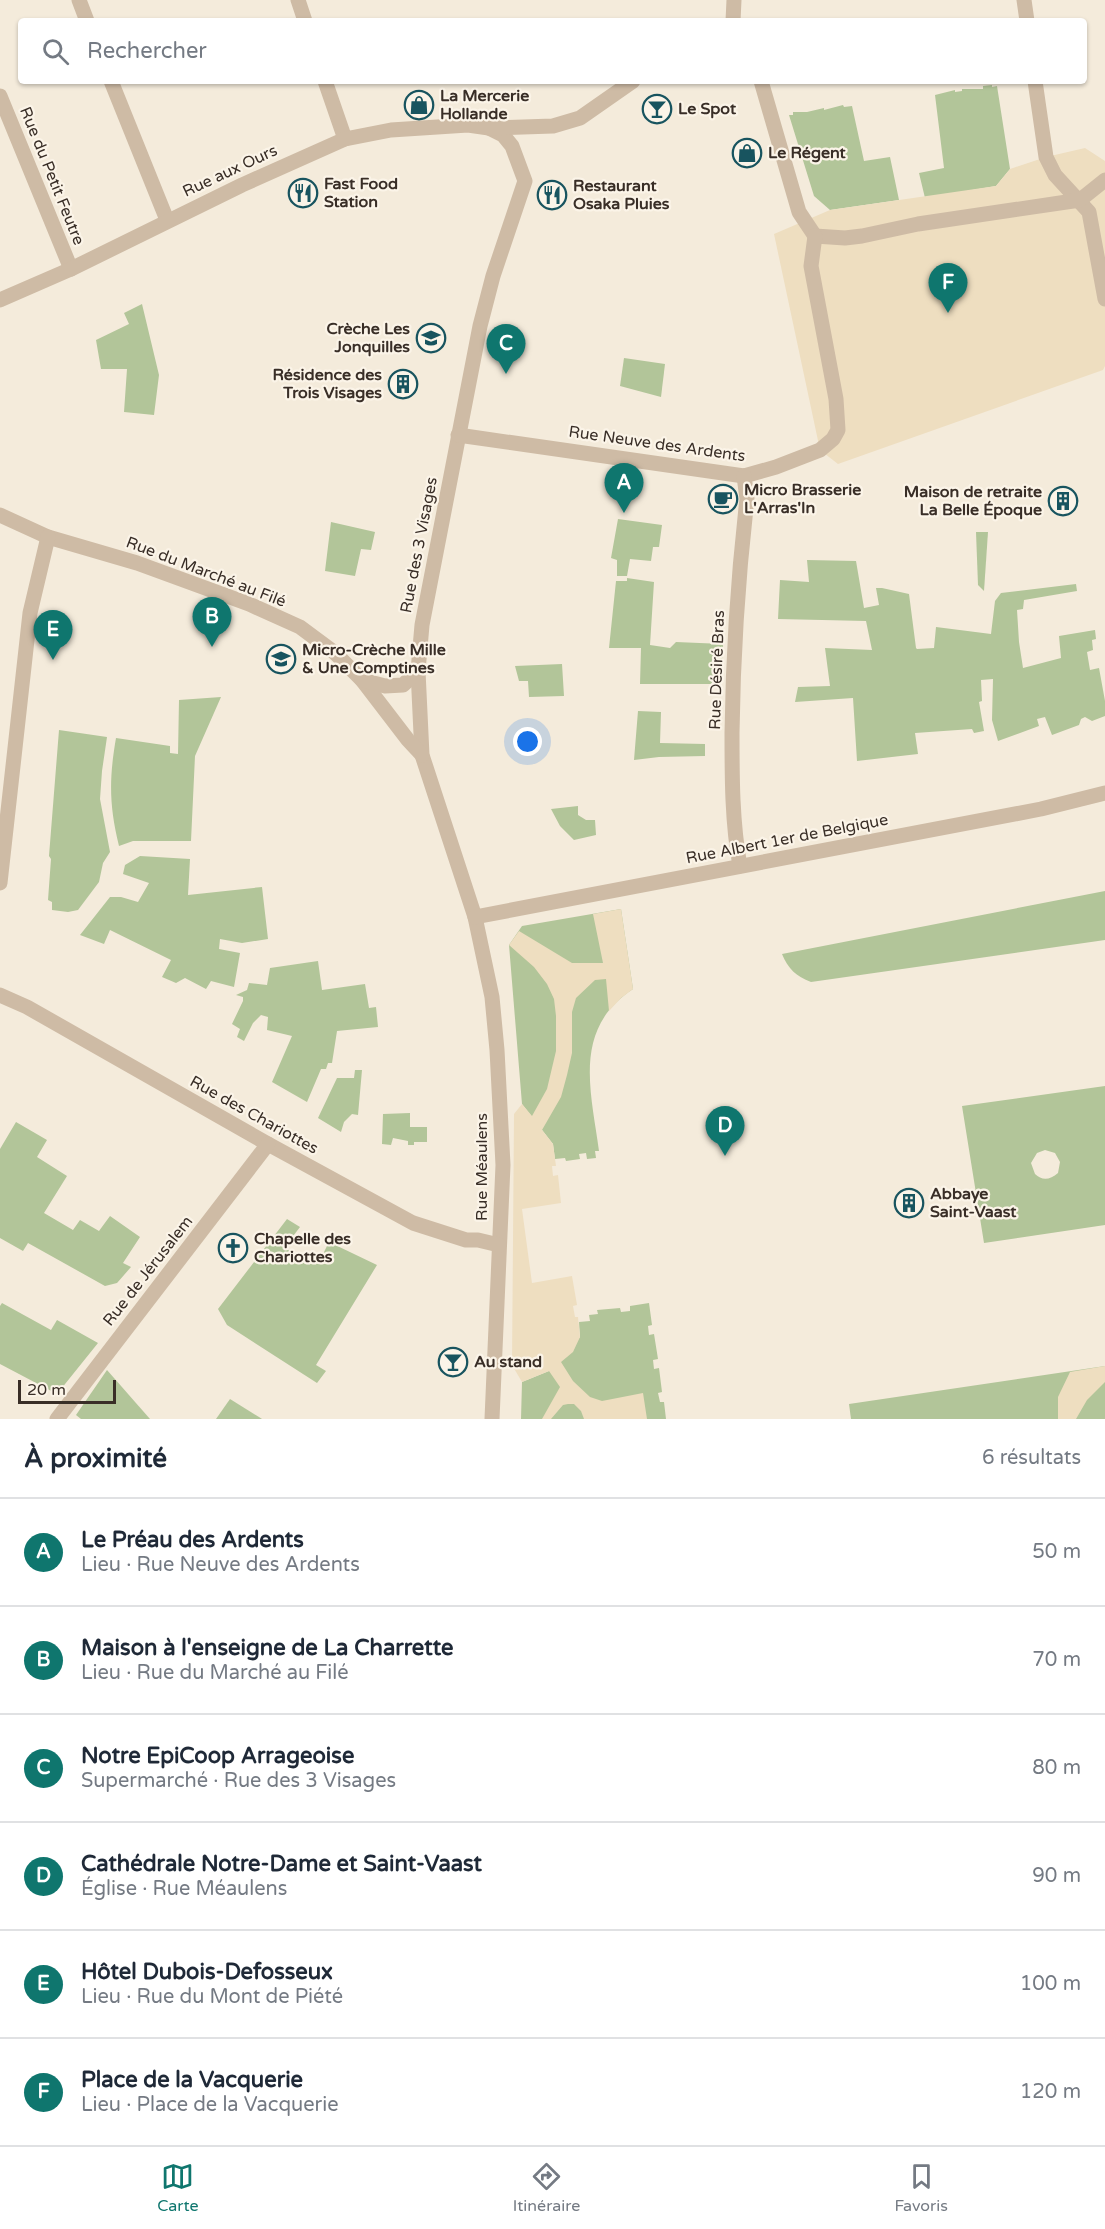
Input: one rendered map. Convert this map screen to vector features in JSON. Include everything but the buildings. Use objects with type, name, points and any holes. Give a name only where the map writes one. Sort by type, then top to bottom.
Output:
[{"type":"street","points":[[79,0],[86,18]]},
{"type":"street","points":[[298,0],[304,18]]},
{"type":"street","points":[[733,18],[734,0]]},
{"type":"street","points":[[1024,0],[1026,18]]},
{"type":"street","points":[[112,84],[167,220]]},
{"type":"street","points":[[326,84],[345,139]]},
{"type":"street","name":"Rue aux Ours","points":[[0,300],[71,269],[167,220],[345,139],[402,130],[468,125],[489,128],[553,126],[580,118],[629,84]]},
{"type":"street","points":[[762,84],[799,212],[815,237],[862,236],[928,222],[1080,200],[1105,180]]},
{"type":"street","points":[[1035,84],[1046,157],[1055,175],[1089,212],[1105,299]]},
{"type":"street","name":"Rue du Petit Feutre","points":[[0,96],[71,269]]},
{"type":"street","name":"Rue des 3 Visages","points":[[475,917],[422,755],[418,671],[422,625],[480,326],[493,276],[525,181],[512,146],[502,135],[489,128]]},
{"type":"street","name":"Rue Neuve des Ardents","points":[[458,435],[744,476],[776,467],[820,450],[833,439],[838,430],[836,399],[811,266],[815,237]]},
{"type":"street","name":"Rue Désiré Bras","points":[[740,866],[736,846],[732,781],[733,665],[747,499],[744,476]]},
{"type":"street","name":"Rue du Marché au Filé","points":[[0,515],[48,537],[137,563],[249,604],[300,627],[362,680],[422,755]]},
{"type":"street","points":[[0,883],[30,614],[48,537]]},
{"type":"street","points":[[362,680],[385,686],[403,685],[418,671]]},
{"type":"street","name":"Rue Albert 1er de Belgique","points":[[475,917],[1041,809],[1105,793]]},
{"type":"street","name":"Rue Méaulens","points":[[475,917],[492,997],[503,1165],[492,1419]]},
{"type":"street","name":"Rue des Chariottes","points":[[0,995],[27,1007],[412,1223],[466,1240],[499,1245]]},
{"type":"street","name":"Rue de Jérusalem","points":[[57,1419],[268,1144]]},
{"type":"green space","points":[[992,85],[992,87],[997,86],[1010,169],[996,186],[925,198],[919,173],[944,168],[935,95],[955,90],[955,92],[962,91],[962,89],[983,89],[983,86]]},
{"type":"green space","points":[[843,105],[844,107],[852,106],[864,161],[890,157],[899,200],[830,210],[814,196],[789,115],[793,115],[793,112],[824,108],[824,110]]},
{"type":"green space","points":[[142,304],[159,375],[154,415],[124,412],[127,369],[101,369],[96,340],[129,324],[124,313]]},
{"type":"green space","points":[[624,358],[665,364],[661,397],[620,386]]},
{"type":"green space","points":[[618,519],[662,525],[659,547],[653,547],[651,561],[630,559],[627,576],[617,576],[617,560],[611,558]]},
{"type":"green space","points":[[331,522],[375,532],[371,550],[361,549],[355,576],[325,571]]},
{"type":"green space","points":[[976,532],[988,532],[984,591],[978,585]]},
{"type":"green space","points":[[807,560],[856,561],[864,608],[879,605],[876,588],[909,594],[917,649],[934,648],[936,627],[991,634],[995,601],[1001,593],[1076,584],[1077,591],[1024,600],[1023,609],[1017,610],[1023,668],[1061,658],[1059,636],[1095,630],[1096,639],[1092,640],[1093,650],[1087,652],[1090,670],[1099,668],[1105,701],[1105,716],[1092,721],[1085,717],[1081,719],[1079,725],[1052,735],[1045,717],[1037,719],[1039,726],[998,741],[992,720],[993,679],[981,680],[982,701],[979,702],[984,731],[974,733],[972,729],[915,733],[918,754],[857,761],[853,698],[795,702],[798,687],[830,686],[825,648],[872,650],[866,621],[778,619],[780,580],[809,582]]},
{"type":"green space","points":[[627,578],[654,582],[650,645],[670,648],[676,642],[723,644],[721,684],[640,684],[641,648],[609,648],[616,581],[627,581]]},
{"type":"green space","points":[[562,664],[564,696],[529,697],[528,681],[519,681],[515,666]]},
{"type":"green space","points":[[221,697],[195,756],[191,841],[133,841],[119,846],[113,818],[111,792],[116,738],[170,746],[170,753],[178,754],[179,700]]},
{"type":"green space","points":[[638,711],[661,712],[660,743],[705,744],[705,756],[634,760]]},
{"type":"green space","points":[[59,730],[107,737],[100,799],[110,852],[103,863],[99,882],[78,910],[68,912],[52,910],[52,902],[48,900],[51,859],[49,856]]},
{"type":"green space","points":[[578,806],[578,815],[586,820],[595,820],[596,835],[574,840],[560,826],[551,809]]},
{"type":"green space","points":[[140,856],[190,859],[188,895],[262,887],[268,939],[242,943],[220,939],[219,949],[240,953],[234,987],[211,981],[206,989],[185,978],[176,983],[162,977],[171,960],[110,930],[104,944],[80,935],[110,897],[121,897],[138,902],[149,883],[123,874],[125,865]]},
{"type":"green space","points":[[1105,891],[1105,940],[811,982],[793,971],[782,954]]},
{"type":"green space","points":[[621,909],[633,989],[614,1005],[601,1023],[593,1042],[590,1084],[599,1151],[595,1151],[596,1158],[587,1159],[586,1153],[579,1154],[580,1159],[566,1161],[565,1158],[555,1159],[553,1144],[522,1104],[509,945],[522,926]]},
{"type":"green space","points":[[318,961],[322,990],[365,984],[369,1008],[376,1007],[378,1027],[337,1031],[332,1063],[328,1063],[326,1069],[321,1069],[307,1102],[272,1082],[292,1036],[267,1030],[268,1017],[261,1015],[253,1023],[244,1041],[237,1037],[240,1029],[232,1024],[243,1001],[243,997],[236,995],[247,990],[249,983],[267,985],[270,968]]},
{"type":"green space","points":[[355,1070],[362,1070],[358,1115],[352,1114],[344,1122],[341,1132],[318,1118],[337,1078],[354,1078]]},
{"type":"green space","points":[[1105,1086],[1105,1225],[984,1243],[962,1106]],"holes":[[[1045,1150],[1055,1153],[1060,1162],[1058,1173],[1046,1179],[1040,1178],[1035,1174],[1031,1163],[1037,1153]]]},
{"type":"green space","points":[[410,1113],[410,1127],[427,1127],[427,1142],[414,1142],[414,1145],[408,1145],[408,1141],[393,1138],[391,1145],[382,1144],[383,1114]]},
{"type":"green space","points":[[16,1122],[47,1140],[37,1157],[67,1176],[44,1213],[73,1230],[80,1220],[99,1231],[110,1216],[140,1237],[123,1263],[131,1267],[117,1283],[105,1286],[28,1243],[23,1251],[0,1238],[0,1149]]},
{"type":"green space","points":[[287,1219],[300,1227],[284,1248],[318,1264],[329,1242],[377,1265],[316,1365],[326,1371],[317,1383],[227,1325],[218,1309]]},
{"type":"green space","points":[[2,1303],[51,1330],[57,1320],[98,1343],[57,1394],[0,1364],[0,1306]]},
{"type":"green space","points":[[649,1303],[652,1325],[648,1326],[649,1335],[654,1334],[658,1359],[653,1360],[654,1369],[659,1368],[662,1392],[658,1393],[660,1402],[664,1402],[666,1419],[521,1419],[522,1382],[549,1371],[580,1337],[579,1322],[590,1321],[589,1315],[598,1314],[597,1310],[620,1308],[621,1312],[630,1311],[630,1306]]},
{"type":"green space","points":[[1105,1366],[1105,1419],[851,1419],[849,1404]]},
{"type":"green space","points":[[107,1370],[150,1419],[81,1419],[76,1415]]},
{"type":"green space","points":[[230,1399],[259,1417],[262,1419],[216,1419]]},
{"type":"shaded area","points":[[1085,148],[1105,161],[1105,366],[1103,370],[838,464],[820,450],[774,234],[830,210],[996,186],[1010,169],[1046,157]]},
{"type":"shaded area","points":[[621,909],[633,989],[609,1011],[606,979],[595,980],[576,998],[572,1012],[572,1053],[567,1075],[561,1097],[542,1130],[553,1144],[556,1166],[552,1166],[553,1176],[558,1175],[561,1203],[522,1209],[532,1283],[572,1276],[577,1305],[573,1306],[575,1317],[578,1317],[580,1337],[573,1352],[561,1362],[573,1381],[590,1397],[602,1401],[643,1393],[647,1419],[584,1419],[581,1411],[574,1404],[568,1404],[563,1405],[551,1419],[542,1419],[560,1387],[549,1371],[522,1382],[512,1365],[514,1114],[522,1104],[532,1116],[547,1089],[556,1051],[556,1016],[554,999],[547,984],[534,967],[509,945],[519,931],[572,963],[603,963],[593,914]]},
{"type":"shaded area","points":[[1105,1366],[1105,1382],[1087,1400],[1076,1419],[1058,1419],[1058,1397],[1070,1372]]},
{"type":"place","name":"La Mercerie Hollande","points":[[419,105]]},
{"type":"place","name":"Le Spot","points":[[657,109]]},
{"type":"place","name":"Le Régent","points":[[747,153]]},
{"type":"place","name":"Fast Food Station","points":[[303,193]]},
{"type":"place","name":"Restaurant Osaka Pluies","points":[[552,195]]},
{"type":"place","name":"Place de la Vacquerie","points":[[948,313]]},
{"type":"place","name":"Crèche Les Jonquilles","points":[[431,338]]},
{"type":"place","name":"Notre EpiCoop Arrageoise","points":[[506,374]]},
{"type":"place","name":"Résidence des Trois Visages","points":[[403,384]]},
{"type":"place","name":"Micro Brasserie L'Arras'In","points":[[723,499]]},
{"type":"place","name":"Maison de retraite La Belle Époque","points":[[1063,501]]},
{"type":"place","name":"Le Préau des Ardents","points":[[624,513]]},
{"type":"place","name":"Maison à l'enseigne de La Charrette","points":[[212,647]]},
{"type":"place","name":"Micro-Crèche Mille & Une Comptines","points":[[281,659]]},
{"type":"place","name":"Hôtel Dubois-Defosseux","points":[[53,660]]},
{"type":"place","name":"Cathédrale Notre-Dame et Saint-Vaast","points":[[725,1156]]},
{"type":"place","name":"Abbaye Saint-Vaast","points":[[909,1203]]},
{"type":"place","name":"Chapelle des Chariottes","points":[[233,1248]]},
{"type":"place","name":"Au stand","points":[[453,1362]]}]
